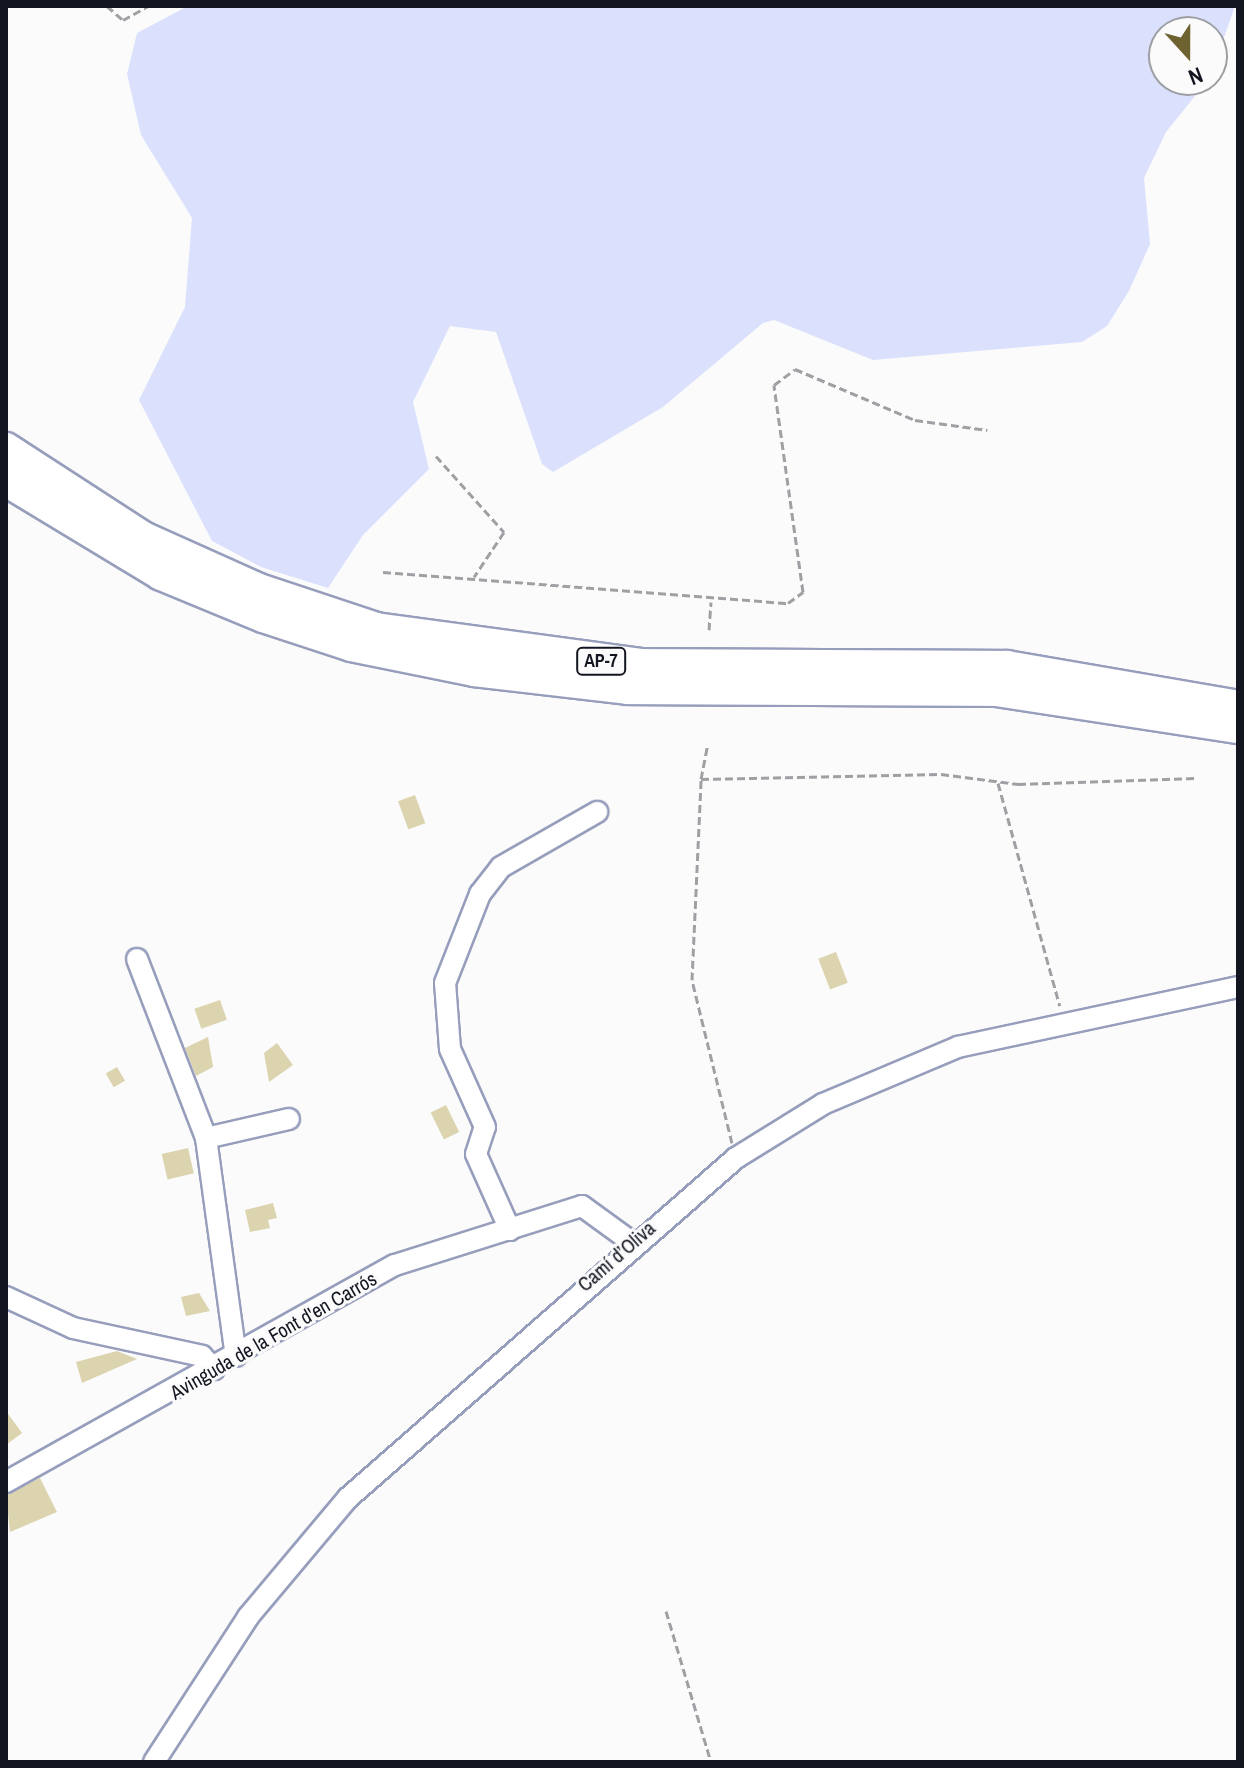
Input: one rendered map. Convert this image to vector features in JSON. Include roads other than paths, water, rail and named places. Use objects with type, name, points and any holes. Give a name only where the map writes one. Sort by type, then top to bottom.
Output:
[{"type":"highway","name":"AP-7","points":[[6,448],[143,537],[259,589],[376,628],[641,664],[1007,666],[1238,706]]},
{"type":"highway","name":"AP-7","points":[[6,481],[161,575],[351,646],[458,668],[627,689],[996,691],[1238,728]]},
{"type":"street","points":[[510,1230],[476,1154],[485,1127],[450,1049],[445,983],[480,894],[501,867],[597,812]]},
{"type":"street","points":[[137,959],[206,1138],[236,1356]]},
{"type":"street","name":"Camí d’Oliva","points":[[154,1762],[248,1617],[348,1498],[633,1243],[736,1158],[870,1081],[993,1036],[1238,987]]},
{"type":"street","points":[[206,1138],[289,1119]]},
{"type":"street","name":"Avinguda de la Font d'en Carrós","points":[[6,1482],[214,1369],[371,1276],[582,1206],[633,1243]]},
{"type":"street","points":[[6,1297],[73,1328],[202,1356],[214,1369]]}]
